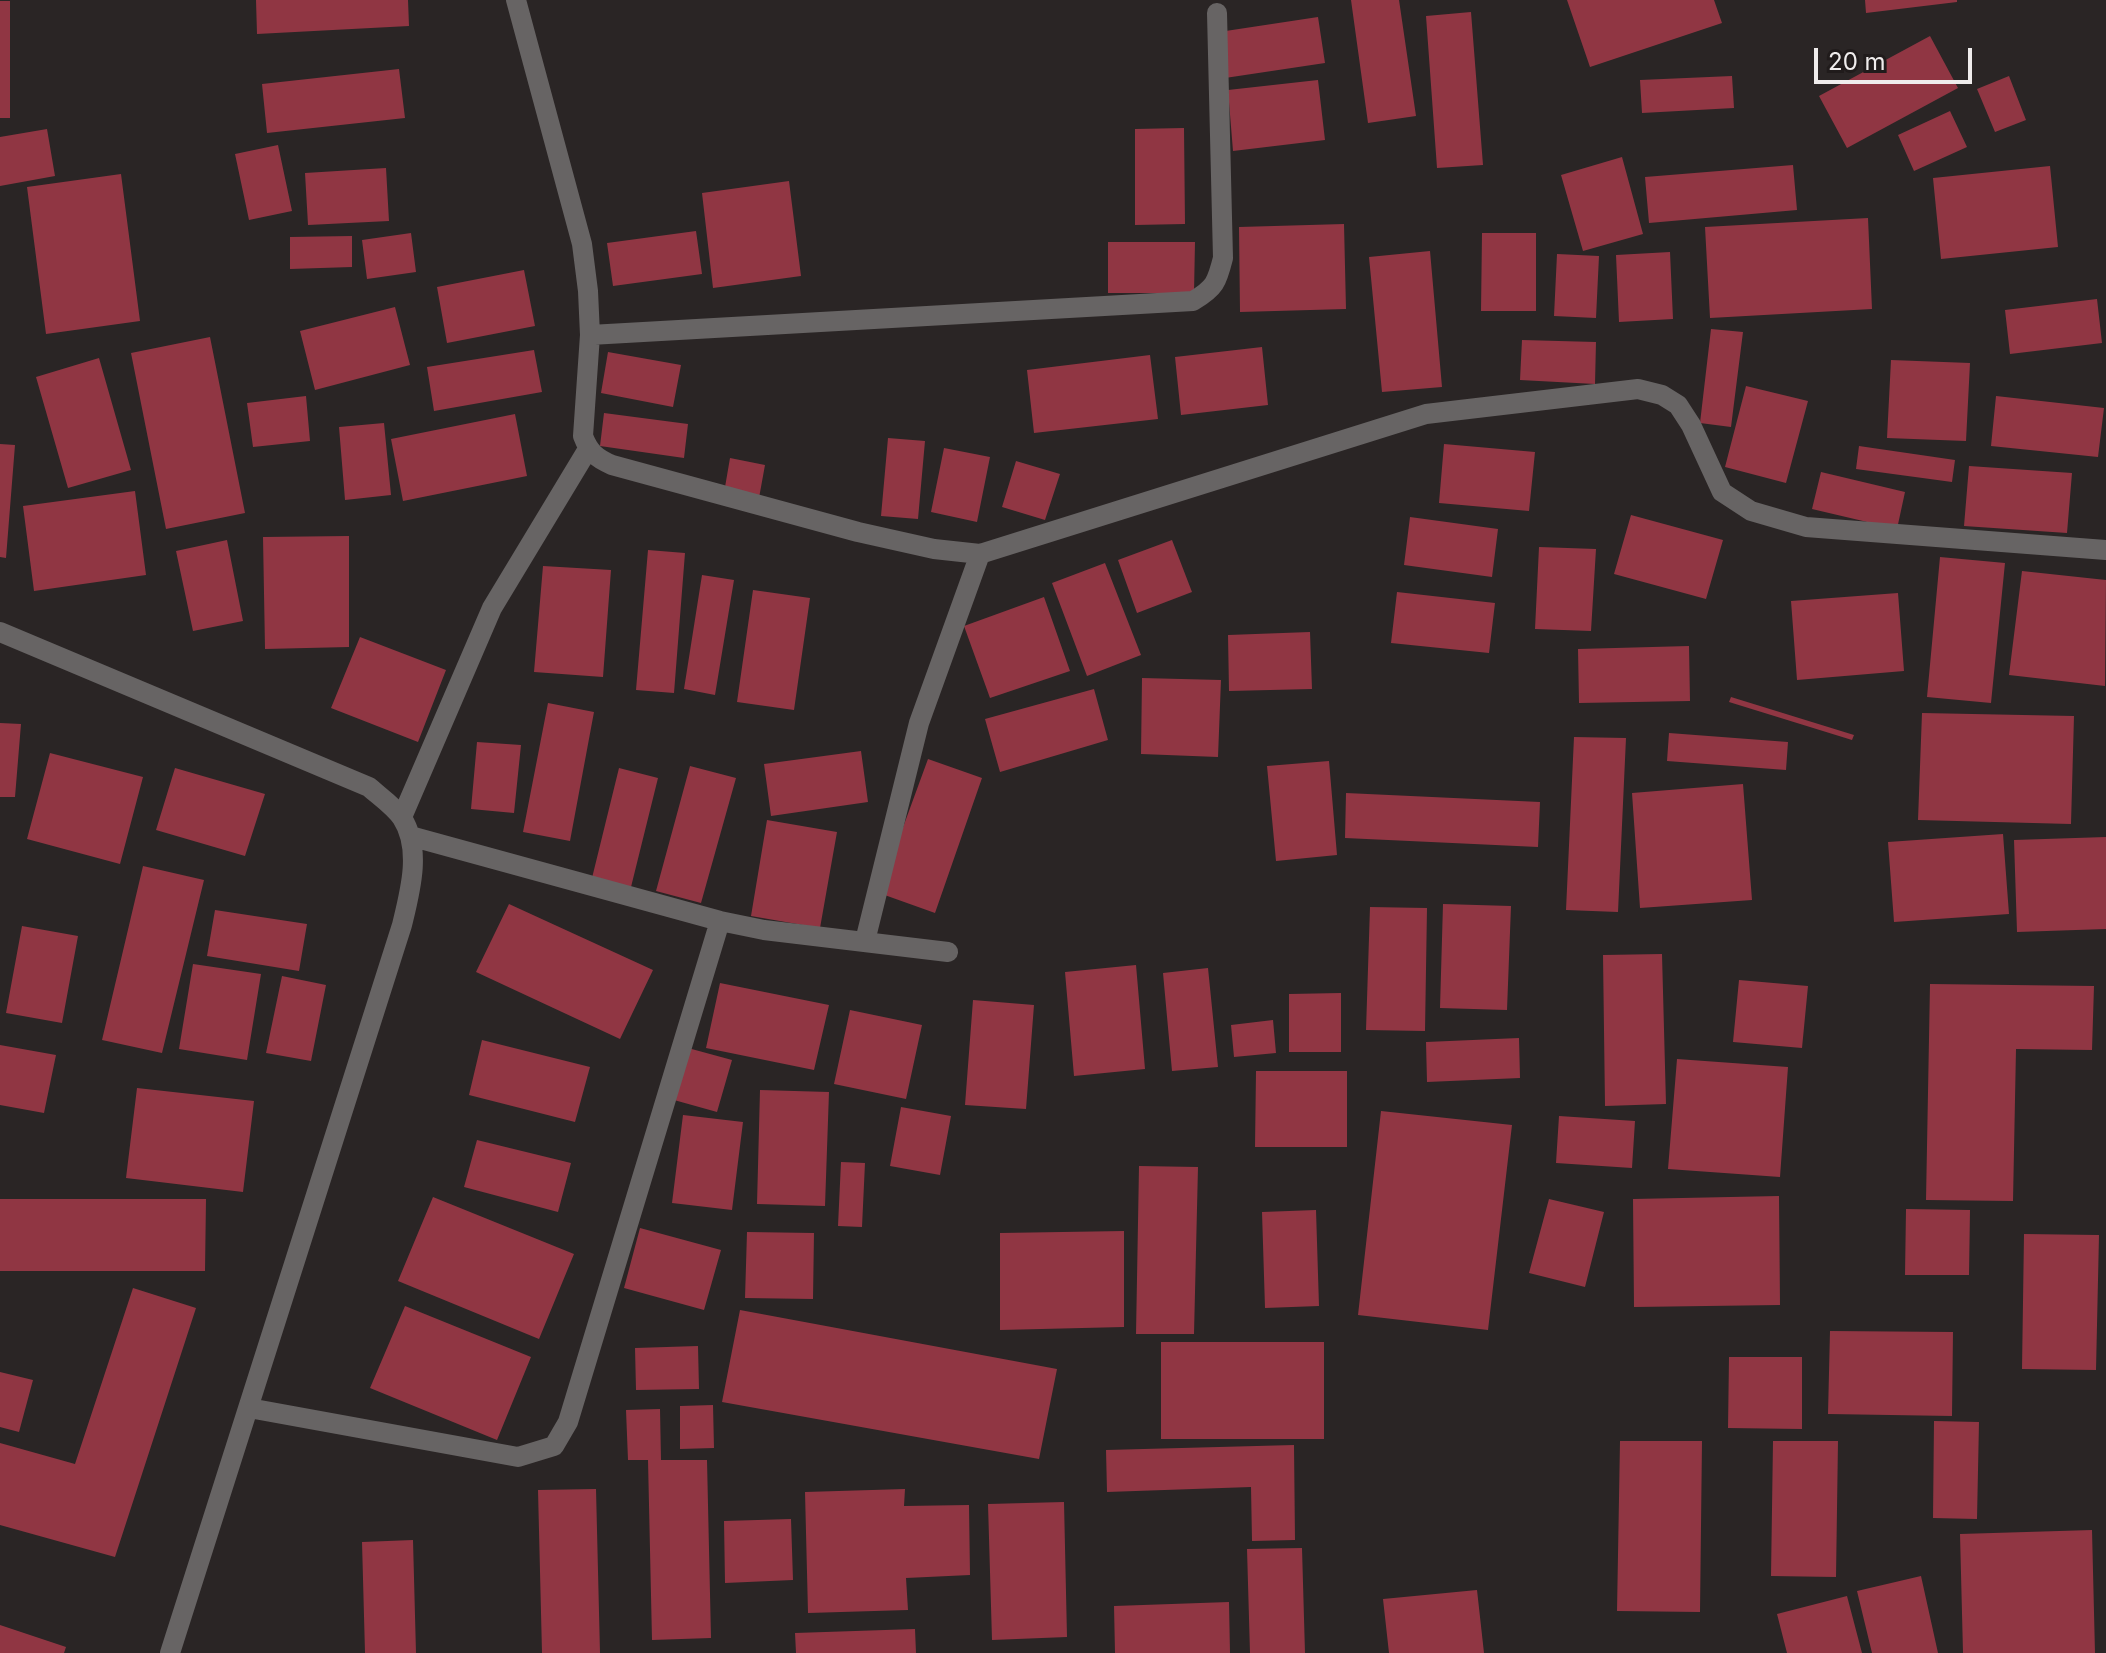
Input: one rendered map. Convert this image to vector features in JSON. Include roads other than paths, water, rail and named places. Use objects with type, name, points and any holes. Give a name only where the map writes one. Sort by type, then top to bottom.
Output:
[{"type":"street","points":[[516,0],[582,244],[590,335],[583,436],[588,449],[597,459],[612,465],[858,532],[934,549],[980,554],[1426,414],[1638,389],[1662,395],[1678,405],[1691,425],[1722,492],[1751,511],[1806,527],[2106,550]]},
{"type":"street","points":[[590,335],[1193,301],[1217,282],[1223,258],[1217,13]]},
{"type":"street","points":[[402,817],[492,608],[588,449]]},
{"type":"street","points":[[865,941],[919,723],[980,554]]},
{"type":"street","points":[[0,632],[369,787],[402,817],[410,836],[414,878],[402,925],[170,1653]]},
{"type":"street","points":[[410,836],[720,921],[764,930],[948,952]]},
{"type":"street","points":[[249,1408],[518,1457],[554,1446],[568,1422],[720,921]]}]
